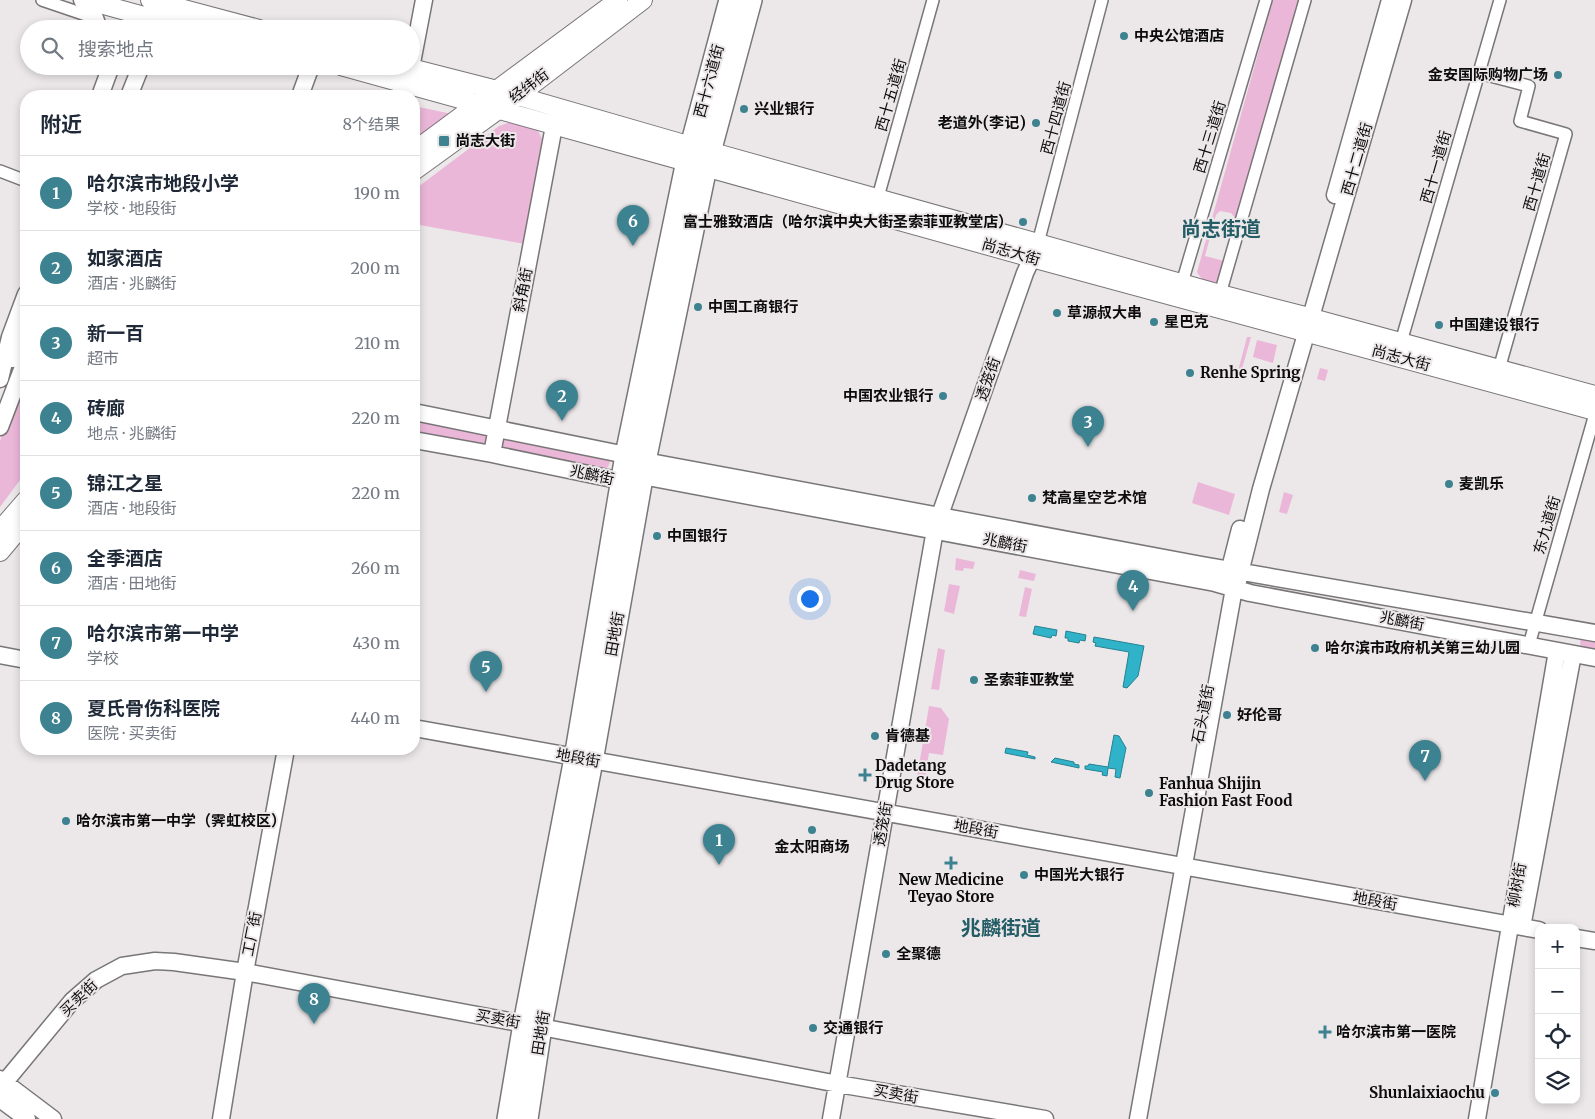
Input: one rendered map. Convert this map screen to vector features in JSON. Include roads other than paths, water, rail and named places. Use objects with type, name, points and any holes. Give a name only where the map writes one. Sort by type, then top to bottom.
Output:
[{"type":"highway","name":"西十六道街","points":[[698,156],[730,0]]},
{"type":"highway","name":"西十六道街","points":[[698,156],[751,0]]},
{"type":"highway","name":"田地街","points":[[508,1119],[533,1025],[698,156]]},
{"type":"highway","name":"田地街","points":[[584,759],[622,481],[638,464]]},
{"type":"highway","name":"田地街","points":[[527,1119],[533,1025]]},
{"type":"main road","points":[[82,0],[95,20]]},
{"type":"main road","points":[[86,0],[144,20]]},
{"type":"main road","points":[[150,0],[176,3],[231,20]]},
{"type":"main road","points":[[419,20],[424,0]]},
{"type":"main road","name":"经纬街","points":[[420,147],[618,0]]},
{"type":"main road","name":"经纬街","points":[[420,167],[516,97],[643,0]]},
{"type":"main road","name":"西十二道街","points":[[1304,324],[1390,0]]},
{"type":"main road","name":"西十二道街","points":[[1304,324],[1403,0]]},
{"type":"main road","name":"尚志大街","points":[[420,70],[497,90],[698,156],[1304,324],[1595,412]]},
{"type":"main road","points":[[102,90],[108,75]]},
{"type":"main road","points":[[122,90],[132,75]]},
{"type":"main road","points":[[131,90],[135,75]]},
{"type":"main road","points":[[302,90],[308,75]]},
{"type":"main road","name":"尚志大街","points":[[365,75],[406,90]]},
{"type":"main road","name":"尚志大街","points":[[420,93],[479,103],[554,126],[698,156],[878,197],[1035,250],[1182,283],[1220,294],[1304,324],[1401,342],[1595,395]]},
{"type":"main road","name":"斜角街","points":[[492,454],[554,126]]},
{"type":"main road","name":"透笼街","points":[[832,1119],[938,522],[1025,273],[1035,250]]},
{"type":"main road","points":[[0,379],[10,337],[20,310]]},
{"type":"main road","name":"石头道街","points":[[1138,1119],[1179,865],[1226,598],[1233,579],[1304,324]]},
{"type":"main road","points":[[0,384],[20,340]]},
{"type":"main road","points":[[0,428],[20,375]]},
{"type":"main road","name":"兆麟街","points":[[420,413],[497,428],[638,464],[1233,579],[1565,653],[1595,658]]},
{"type":"main road","name":"兆麟街","points":[[420,441],[622,481]]},
{"type":"main road","points":[[0,530],[20,507]]},
{"type":"main road","points":[[0,552],[20,528]]},
{"type":"main road","name":"兆麟街","points":[[1233,579],[1535,622],[1595,633]]},
{"type":"main road","name":"柳树街","points":[[1477,1119],[1516,926],[1565,653]]},
{"type":"main road","points":[[0,654],[20,659]]},
{"type":"main road","name":"地段街","points":[[420,729],[1535,929]]},
{"type":"main road","name":"工厂街","points":[[220,1119],[285,755]]},
{"type":"main road","name":"石头道街","points":[[1128,1119],[1179,865]]},
{"type":"main road","points":[[1580,939],[1595,941]]},
{"type":"main road","name":"买卖街","points":[[2,1083],[72,1001],[96,980],[122,966],[155,961],[245,972],[838,1084],[1044,1119]]},
{"type":"main road","points":[[2,1083],[54,1119]]},
{"type":"main road","points":[[0,1099],[27,1119]]},
{"type":"street","points":[[42,0],[90,20]]},
{"type":"street","name":"西十五道街","points":[[878,197],[933,0]]},
{"type":"street","name":"西十四道街","points":[[1035,250],[1102,0]]},
{"type":"street","name":"西十三道街","points":[[1182,283],[1266,0]]},
{"type":"street","points":[[1220,294],[1305,0]]},
{"type":"street","name":"西十一道街","points":[[1401,342],[1500,0]]},
{"type":"street","name":"西十道街","points":[[1479,73],[1529,86],[1520,121],[1566,134],[1499,369]]},
{"type":"street","points":[[0,171],[20,179]]},
{"type":"street","name":"东九道街","points":[[1529,645],[1595,412]]},
{"type":"water","points":[[1035,626],[1057,630],[1056,636],[1052,635],[1051,638],[1033,634]]},
{"type":"water","points":[[1066,631],[1086,635],[1085,641],[1080,640],[1079,643],[1068,641],[1068,638],[1065,638]]},
{"type":"water","points":[[1094,637],[1144,646],[1138,676],[1127,688],[1123,687],[1129,652],[1095,646],[1096,643],[1093,642]]},
{"type":"water","points":[[1114,735],[1119,736],[1126,748],[1120,778],[1115,777],[1116,769],[1108,768],[1107,776],[1102,775],[1103,772],[1085,769],[1085,766],[1089,764],[1108,767]]},
{"type":"water","points":[[1006,748],[1028,752],[1027,755],[1035,757],[1035,759],[1005,753]]},
{"type":"water","points":[[1055,758],[1074,762],[1074,764],[1079,765],[1079,768],[1051,762]]},
{"type":"place","name":"中央公馆酒店","points":[[1124,36]]},
{"type":"place","name":"金安国际购物广场","points":[[1558,75]]},
{"type":"place","name":"兴业银行","points":[[744,109]]},
{"type":"place","name":"老道外(李记)","points":[[1036,123]]},
{"type":"place","name":"尚志大街","points":[[444,141]]},
{"type":"place","name":"富士雅致酒店（哈尔滨中央大街圣索菲亚教堂店）","points":[[1023,222]]},
{"type":"place","name":"全季酒店","points":[[633,246]]},
{"type":"place","name":"中国工商银行","points":[[698,307]]},
{"type":"place","name":"草源叔大串","points":[[1057,313]]},
{"type":"place","name":"星巴克","points":[[1154,322]]},
{"type":"place","name":"中国建设银行","points":[[1439,325]]},
{"type":"place","name":"Renhe Spring","points":[[1190,373]]},
{"type":"place","name":"中国农业银行","points":[[943,396]]},
{"type":"place","name":"如家酒店","points":[[562,421]]},
{"type":"place","name":"新一百","points":[[1088,447]]},
{"type":"place","name":"麦凯乐","points":[[1449,484]]},
{"type":"place","name":"梵高星空艺术馆","points":[[1032,498]]},
{"type":"place","name":"中国银行","points":[[657,536]]},
{"type":"place","name":"砖廊","points":[[1133,611]]},
{"type":"place","name":"哈尔滨市政府机关第三幼儿园","points":[[1315,648]]},
{"type":"place","name":"圣索菲亚教堂","points":[[974,680]]},
{"type":"place","name":"锦江之星","points":[[486,692]]},
{"type":"place","name":"好伦哥","points":[[1227,715]]},
{"type":"place","name":"肯德基","points":[[875,736]]},
{"type":"place","name":"Dadetang Drug Store","points":[[865,775]]},
{"type":"place","name":"哈尔滨市第一中学","points":[[1425,781]]},
{"type":"place","name":"Fanhua Shijin Fashion Fast Food","points":[[1149,793]]},
{"type":"place","name":"哈尔滨市第一中学（霁虹校区）","points":[[66,821]]},
{"type":"place","name":"金太阳商场","points":[[812,830]]},
{"type":"place","name":"New Medicine Teyao Store","points":[[951,863]]},
{"type":"place","name":"哈尔滨市地段小学","points":[[719,865]]},
{"type":"place","name":"中国光大银行","points":[[1024,875]]},
{"type":"place","name":"全聚德","points":[[886,954]]},
{"type":"place","name":"夏氏骨伤科医院","points":[[314,1024]]},
{"type":"place","name":"交通银行","points":[[813,1028]]},
{"type":"place","name":"哈尔滨市第一医院","points":[[1325,1032]]},
{"type":"place","name":"Shunlaixiaochu","points":[[1495,1093]]},
{"type":"district","name":"尚志街道","points":[[1221,229]]},
{"type":"district","name":"兆麟街道","points":[[1001,928]]}]
